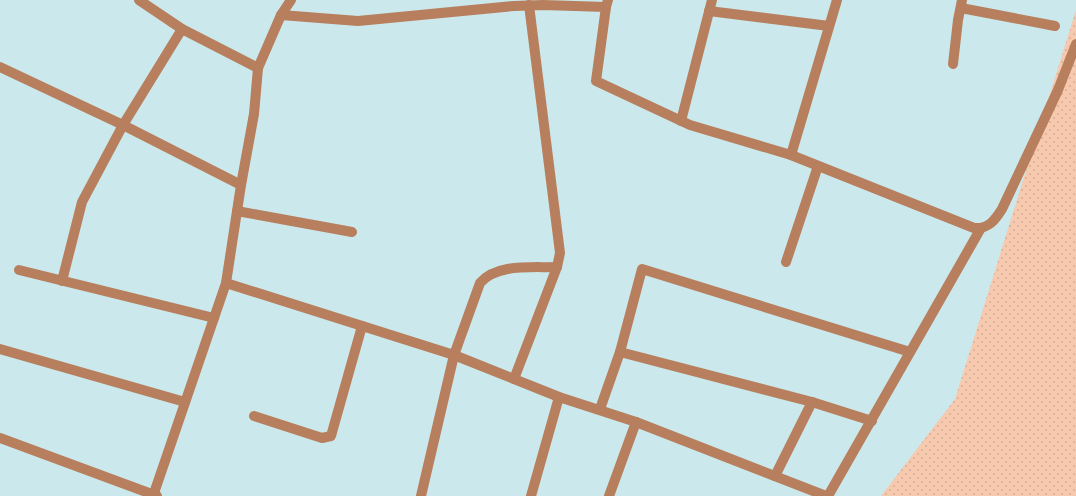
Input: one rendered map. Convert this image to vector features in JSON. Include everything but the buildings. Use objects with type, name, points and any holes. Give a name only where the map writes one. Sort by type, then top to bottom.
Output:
[{"type":"street","points":[[139,0],[182,29],[258,68]]},
{"type":"street","points":[[0,438],[154,496],[226,283],[241,185],[254,114],[258,68],[281,15],[291,0]]},
{"type":"street","points":[[681,120],[712,0]]},
{"type":"street","points":[[791,155],[837,0]]},
{"type":"street","points":[[281,15],[358,21],[515,3],[530,5],[607,4],[596,81],[681,120],[791,155],[974,228],[989,226],[996,220],[1058,90],[1076,44]]},
{"type":"street","points":[[953,64],[962,4],[1055,26]]},
{"type":"street","points":[[514,379],[557,267],[560,253],[530,5]]},
{"type":"street","points":[[709,11],[829,26]]},
{"type":"street","points":[[62,281],[82,202],[123,126],[182,29]]},
{"type":"street","points":[[0,67],[241,185]]},
{"type":"street","points":[[786,262],[818,166]]},
{"type":"street","points":[[237,211],[352,232]]},
{"type":"street","points":[[226,283],[454,355],[558,397],[636,422],[827,496],[872,421],[981,228]]},
{"type":"street","points":[[421,496],[454,355],[480,283],[486,276],[501,270],[557,267]]},
{"type":"street","points":[[600,410],[620,352],[642,268],[910,352]]},
{"type":"street","points":[[19,270],[214,318]]},
{"type":"street","points":[[254,416],[322,438],[331,436],[362,326]]},
{"type":"street","points":[[0,349],[185,402]]},
{"type":"street","points":[[620,352],[812,402],[872,421]]},
{"type":"street","points":[[531,496],[558,397]]},
{"type":"street","points":[[775,476],[812,402]]},
{"type":"street","points":[[609,496],[636,422]]},
{"type":"shaded area","points":[[1076,10],[1076,496],[881,496],[955,399]]}]
